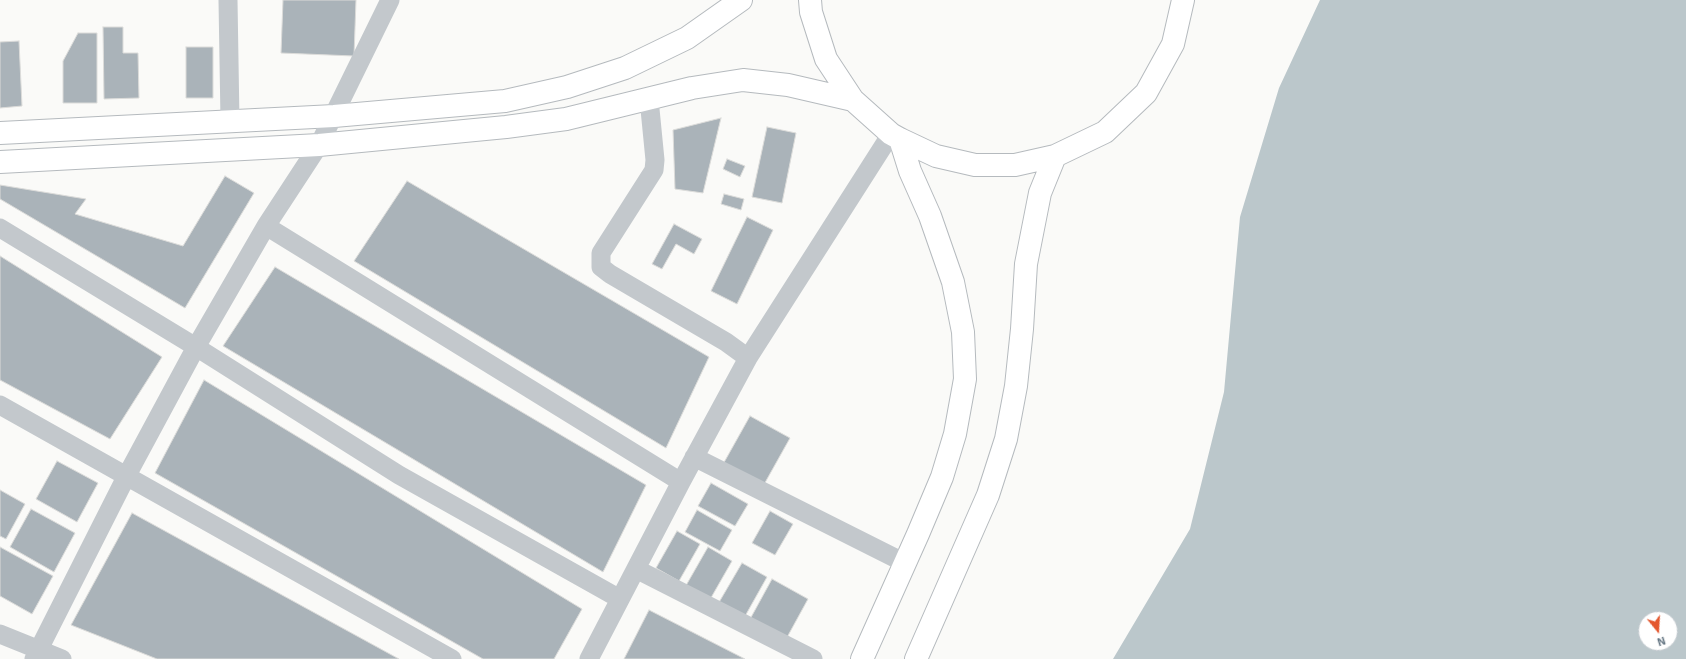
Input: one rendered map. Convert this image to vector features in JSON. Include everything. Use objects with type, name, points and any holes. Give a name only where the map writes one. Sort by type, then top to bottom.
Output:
[{"type":"main road","points":[[0,133],[334,116],[505,100],[567,87],[625,68],[687,38],[741,0]]},
{"type":"main road","points":[[810,0],[811,12],[826,59],[853,100],[895,137],[936,156],[976,165],[1016,164],[1055,156],[1105,132],[1146,93],[1173,44],[1183,0]]},
{"type":"main road","points":[[0,162],[319,145],[506,127],[566,119],[692,88],[743,80],[788,85],[853,100]]},
{"type":"main road","points":[[862,659],[942,477],[955,434],[965,379],[963,332],[953,282],[930,216],[895,137]]},
{"type":"main road","points":[[916,659],[988,495],[1006,439],[1016,386],[1022,329],[1026,264],[1040,192],[1055,156]]},
{"type":"street","points":[[228,0],[230,121]]},
{"type":"street","points":[[37,654],[126,477],[196,347],[266,226],[319,145],[390,0]]},
{"type":"street","points":[[649,99],[655,160],[654,170],[601,253],[601,267],[610,274],[726,342],[748,358]]},
{"type":"street","points":[[590,659],[694,457],[748,358],[895,137]]},
{"type":"street","points":[[266,226],[681,482]]},
{"type":"street","points":[[0,228],[196,347],[400,475],[620,599]]},
{"type":"street","points":[[2,411],[126,477],[452,659]]},
{"type":"street","points":[[694,457],[905,564]]},
{"type":"street","points":[[636,569],[813,659]]},
{"type":"street","points":[[0,634],[37,654],[62,659]]},
{"type":"shaded area","points":[[1320,0],[1686,0],[1686,659],[1113,659],[1190,529],[1224,392],[1240,217],[1279,88]]},
{"type":"building","points":[[283,0],[356,0],[354,56],[281,53]]},
{"type":"building","points":[[103,27],[123,27],[123,53],[138,53],[139,98],[104,99]]},
{"type":"building","points":[[78,33],[97,33],[97,103],[63,103],[63,61]]},
{"type":"building","points":[[19,41],[22,106],[0,108],[0,42]]},
{"type":"building","points":[[186,47],[213,47],[213,98],[186,98]]},
{"type":"building","points":[[721,118],[703,193],[675,189],[673,130]]},
{"type":"building","points":[[767,127],[796,133],[782,203],[752,197]]},
{"type":"building","points":[[727,159],[745,166],[740,177],[723,169]]},
{"type":"building","points":[[225,176],[254,193],[185,308],[0,199],[0,185],[86,199],[75,214],[183,246]]},
{"type":"building","points":[[407,181],[709,357],[666,448],[354,261]]},
{"type":"building","points":[[724,194],[744,199],[741,210],[721,204]]},
{"type":"building","points":[[747,217],[773,230],[737,304],[711,291]]},
{"type":"building","points":[[674,224],[702,239],[694,254],[676,244],[662,269],[652,264]]},
{"type":"building","points":[[0,256],[162,357],[110,439],[0,380]]},
{"type":"building","points":[[275,267],[646,485],[603,572],[223,346]]},
{"type":"building","points":[[204,380],[582,609],[554,659],[483,659],[155,473]]},
{"type":"building","points":[[750,416],[790,438],[762,488],[722,466]]},
{"type":"building","points":[[57,461],[98,483],[77,522],[36,499]]},
{"type":"building","points":[[711,483],[748,504],[735,526],[698,506]]},
{"type":"building","points":[[0,490],[25,504],[6,539],[0,536]]},
{"type":"building","points":[[31,509],[75,533],[54,572],[10,547]]},
{"type":"building","points":[[697,510],[732,530],[720,551],[685,532]]},
{"type":"building","points":[[770,511],[793,524],[775,555],[752,543]]},
{"type":"building","points":[[132,513],[399,659],[157,659],[71,625]]},
{"type":"building","points":[[677,531],[700,544],[679,581],[656,568]]},
{"type":"building","points":[[0,547],[53,576],[32,614],[0,596]]},
{"type":"building","points":[[708,547],[732,561],[708,603],[684,589]]},
{"type":"building","points":[[742,563],[767,577],[744,618],[718,604]]},
{"type":"building","points":[[772,579],[808,599],[785,641],[749,621]]},
{"type":"building","points":[[649,610],[745,659],[624,659]]}]
